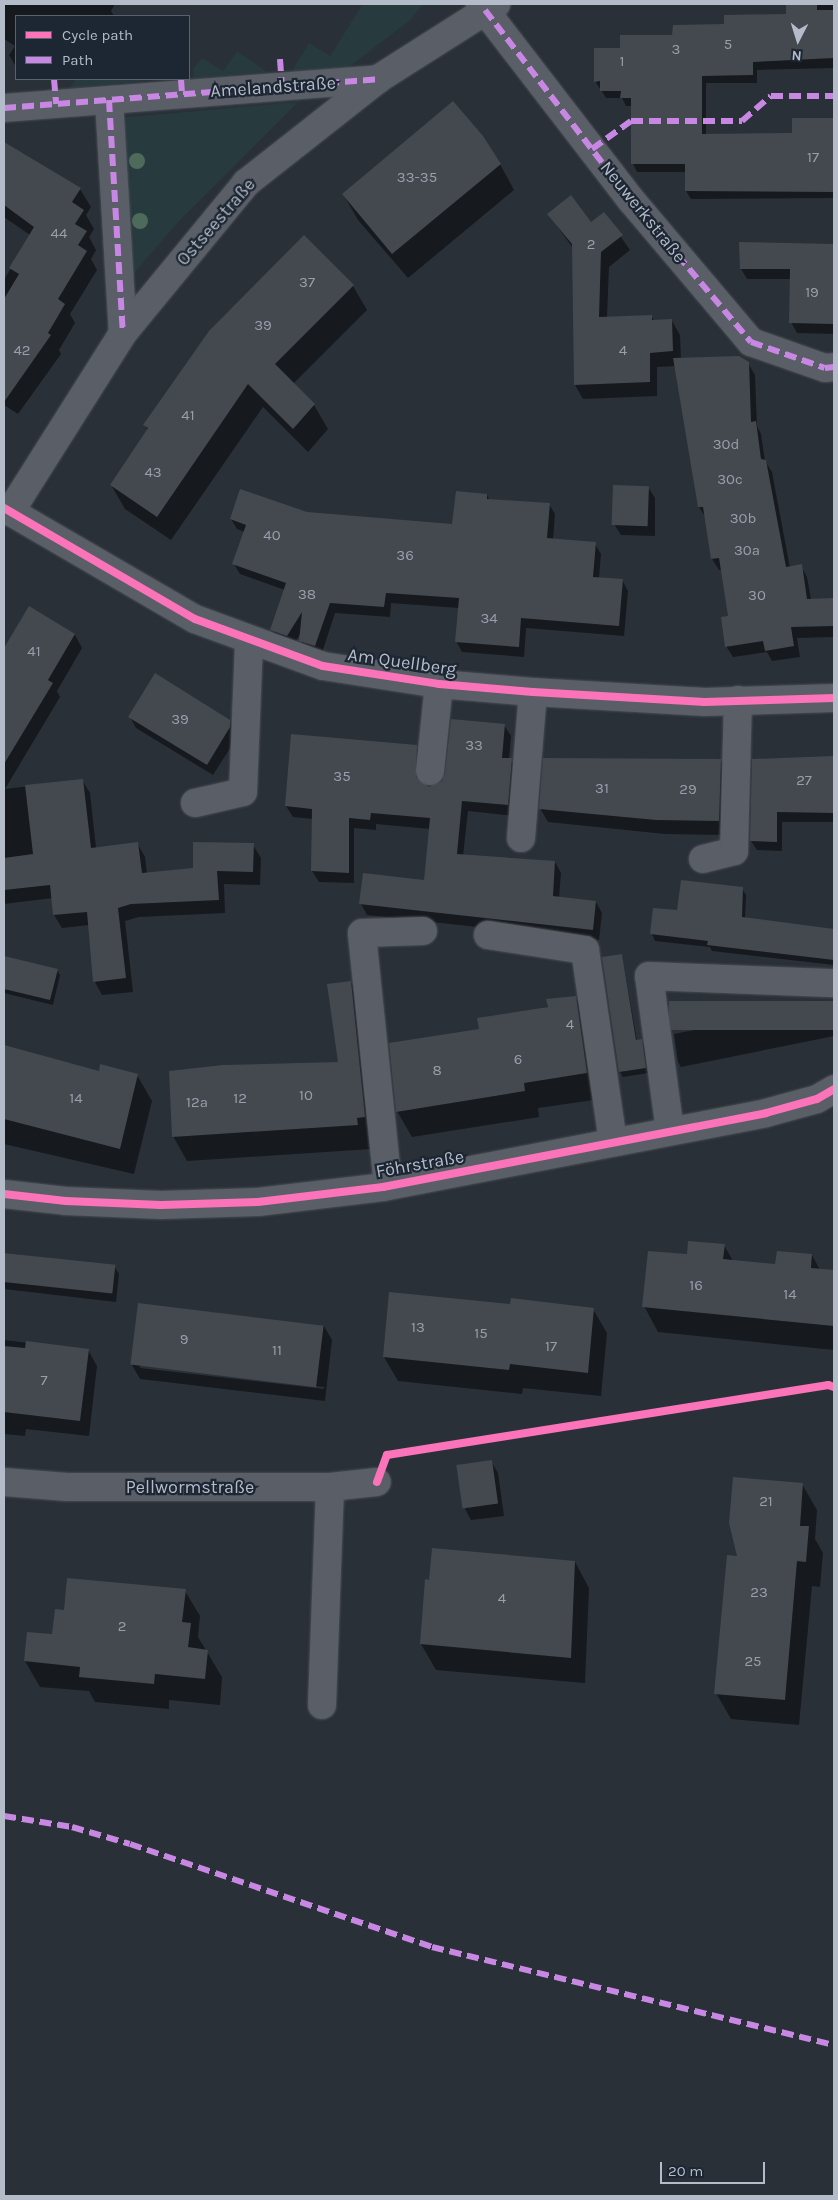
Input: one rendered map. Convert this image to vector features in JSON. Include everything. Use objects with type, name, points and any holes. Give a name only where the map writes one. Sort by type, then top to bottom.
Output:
[{"type":"street","name":"Ostseestraße","points":[[7,510],[123,333],[246,183],[378,79],[487,6]]},
{"type":"street","name":"Neuwerkstraße","points":[[487,6],[631,200],[751,342],[825,368],[834,367]]},
{"type":"street","name":"Amelandstraße","points":[[4,108],[378,79]]},
{"type":"street","points":[[109,100],[123,333]]},
{"type":"street","name":"Am Quellberg","points":[[7,510],[195,619],[249,641],[323,666],[439,684],[533,692],[705,702],[834,698]]},
{"type":"street","points":[[195,803],[243,792],[249,641]]},
{"type":"street","points":[[430,771],[439,684]]},
{"type":"street","points":[[521,838],[533,692]]},
{"type":"street","points":[[703,859],[734,851],[738,700]]},
{"type":"street","points":[[388,1186],[362,933],[423,931]]},
{"type":"street","points":[[488,935],[585,950],[614,1142]]},
{"type":"street","points":[[670,1131],[649,976],[834,983]]},
{"type":"street","name":"Föhrstraße","points":[[4,1194],[66,1201],[161,1205],[258,1202],[388,1186],[766,1113],[818,1098],[834,1089]]},
{"type":"street","name":"Pellwormstraße","points":[[4,1482],[67,1487],[330,1487],[377,1482]]},
{"type":"street","points":[[322,1706],[330,1487]]},
{"type":"green space","points":[[363,4],[423,4],[409,21],[345,70],[292,71],[309,43],[330,56]]},
{"type":"green space","points":[[237,51],[267,72],[194,78],[193,69],[202,58],[223,71]]},
{"type":"green space","points":[[75,80],[142,81],[70,88]]},
{"type":"green space","points":[[298,102],[179,221],[128,280],[118,118]]},
{"type":"building","points":[[786,4],[817,4],[817,10],[834,10],[834,58],[753,62],[753,75],[702,76],[702,134],[792,133],[792,118],[834,118],[834,192],[685,191],[685,164],[631,164],[631,98],[620,98],[621,91],[600,91],[600,81],[594,82],[594,48],[620,48],[620,35],[672,35],[673,25],[724,24],[724,15],[786,14]]},
{"type":"building","points":[[453,101],[483,136],[501,164],[392,254],[342,194]]},
{"type":"building","points":[[4,142],[81,188],[72,202],[84,210],[75,224],[87,231],[78,245],[87,251],[58,299],[65,304],[48,333],[51,335],[4,402],[4,299],[19,274],[9,268],[34,227],[4,205]]},
{"type":"building","points":[[571,195],[591,222],[604,212],[623,235],[601,252],[599,317],[652,315],[652,320],[672,319],[673,351],[650,353],[650,382],[574,385],[572,244],[547,214]]},
{"type":"building","points":[[304,235],[354,285],[275,364],[315,404],[293,429],[248,384],[157,517],[110,485],[148,428],[143,425],[209,331]]},
{"type":"building","points":[[739,242],[834,244],[834,324],[789,323],[790,269],[740,269]]},
{"type":"building","points":[[739,356],[749,362],[751,422],[756,421],[761,459],[766,460],[786,567],[802,564],[807,599],[834,598],[834,626],[791,627],[794,646],[765,651],[763,641],[725,647],[721,617],[728,616],[719,558],[711,559],[703,507],[698,507],[673,358]]},
{"type":"building","points":[[613,485],[649,486],[648,526],[612,525]]},
{"type":"building","points":[[240,489],[307,512],[452,524],[456,491],[487,494],[487,499],[550,503],[547,538],[596,542],[593,577],[623,579],[619,626],[521,618],[519,647],[455,642],[459,598],[386,593],[384,607],[330,603],[315,646],[299,641],[302,612],[287,636],[270,630],[286,583],[232,564],[246,525],[230,519]]},
{"type":"building","points":[[29,606],[75,634],[48,680],[53,683],[4,764],[4,648]]},
{"type":"building","points":[[155,673],[230,720],[230,727],[207,765],[128,717]]},
{"type":"building","points":[[451,719],[505,724],[502,758],[512,758],[508,805],[462,801],[457,854],[555,861],[553,896],[596,901],[593,930],[359,904],[363,873],[424,880],[430,818],[371,813],[370,820],[349,818],[349,873],[311,871],[312,809],[285,806],[291,734],[417,745],[416,777],[429,787],[442,781],[445,773]]},
{"type":"building","points":[[834,756],[834,813],[777,812],[777,842],[750,841],[752,759]]},
{"type":"building","points":[[543,758],[721,759],[719,821],[656,820],[539,809]]},
{"type":"building","points":[[83,779],[91,848],[138,842],[142,873],[193,868],[193,842],[254,843],[253,872],[217,871],[219,900],[131,904],[118,908],[126,978],[93,982],[87,912],[53,915],[50,885],[4,890],[4,858],[33,854],[25,785]]},
{"type":"building","points":[[681,880],[743,887],[742,917],[834,929],[834,960],[707,945],[708,941],[650,934],[653,908],[677,910]]},
{"type":"building","points":[[622,954],[636,1040],[642,1039],[646,1068],[619,1072],[602,957]]},
{"type":"building","points":[[4,956],[58,969],[50,1000],[4,989]]},
{"type":"building","points":[[351,981],[365,1117],[357,1118],[358,1125],[172,1137],[169,1071],[223,1065],[338,1062],[327,984]]},
{"type":"building","points":[[576,996],[587,1073],[524,1083],[525,1091],[396,1112],[389,1043],[479,1029],[477,1018],[548,1007],[546,999]]},
{"type":"building","points":[[669,1001],[834,1001],[834,1030],[669,1030]]},
{"type":"building","points":[[4,1045],[99,1071],[100,1064],[138,1074],[120,1149],[4,1119]]},
{"type":"building","points":[[688,1241],[725,1244],[723,1259],[775,1264],[777,1251],[812,1254],[811,1268],[834,1270],[834,1326],[642,1307],[648,1251],[687,1254]]},
{"type":"building","points":[[4,1253],[115,1265],[112,1294],[4,1282]]},
{"type":"building","points":[[389,1292],[510,1304],[511,1298],[594,1308],[588,1373],[510,1364],[509,1370],[383,1357]]},
{"type":"building","points":[[138,1303],[324,1326],[316,1387],[130,1365]]},
{"type":"building","points":[[26,1341],[89,1349],[80,1421],[4,1412],[4,1346],[25,1348]]},
{"type":"building","points":[[492,1460],[498,1504],[462,1509],[456,1465]]},
{"type":"building","points":[[733,1477],[803,1483],[800,1526],[809,1526],[806,1562],[797,1561],[785,1700],[714,1694],[727,1555],[737,1556],[729,1523]]},
{"type":"building","points":[[432,1548],[575,1561],[571,1658],[420,1644],[425,1579],[429,1580]]},
{"type":"building","points":[[67,1578],[186,1589],[182,1622],[191,1623],[188,1647],[208,1650],[205,1679],[155,1674],[154,1684],[79,1677],[80,1667],[24,1661],[27,1632],[52,1634],[55,1609],[64,1610]]},
{"type":"marked path","points":[[485,10],[631,200],[751,342],[825,368],[834,367]]},
{"type":"marked path","points":[[280,59],[282,86]]},
{"type":"marked path","points":[[4,108],[378,79]]},
{"type":"marked path","points":[[54,80],[56,104]]},
{"type":"marked path","points":[[181,80],[182,94]]},
{"type":"marked path","points":[[592,149],[631,121],[742,121],[771,96],[834,96]]},
{"type":"marked path","points":[[109,100],[123,333]]},
{"type":"marked path","points":[[4,1816],[72,1827],[130,1844],[432,1947],[834,2045]]},
{"type":"cycle path","points":[[4,508],[195,619],[323,666],[439,684],[533,692],[705,702],[834,698]]},
{"type":"cycle path","points":[[4,1194],[66,1201],[161,1205],[258,1202],[383,1187],[766,1113],[817,1099],[834,1089]]},
{"type":"cycle path","points":[[377,1482],[387,1455],[828,1385],[834,1387]]}]
